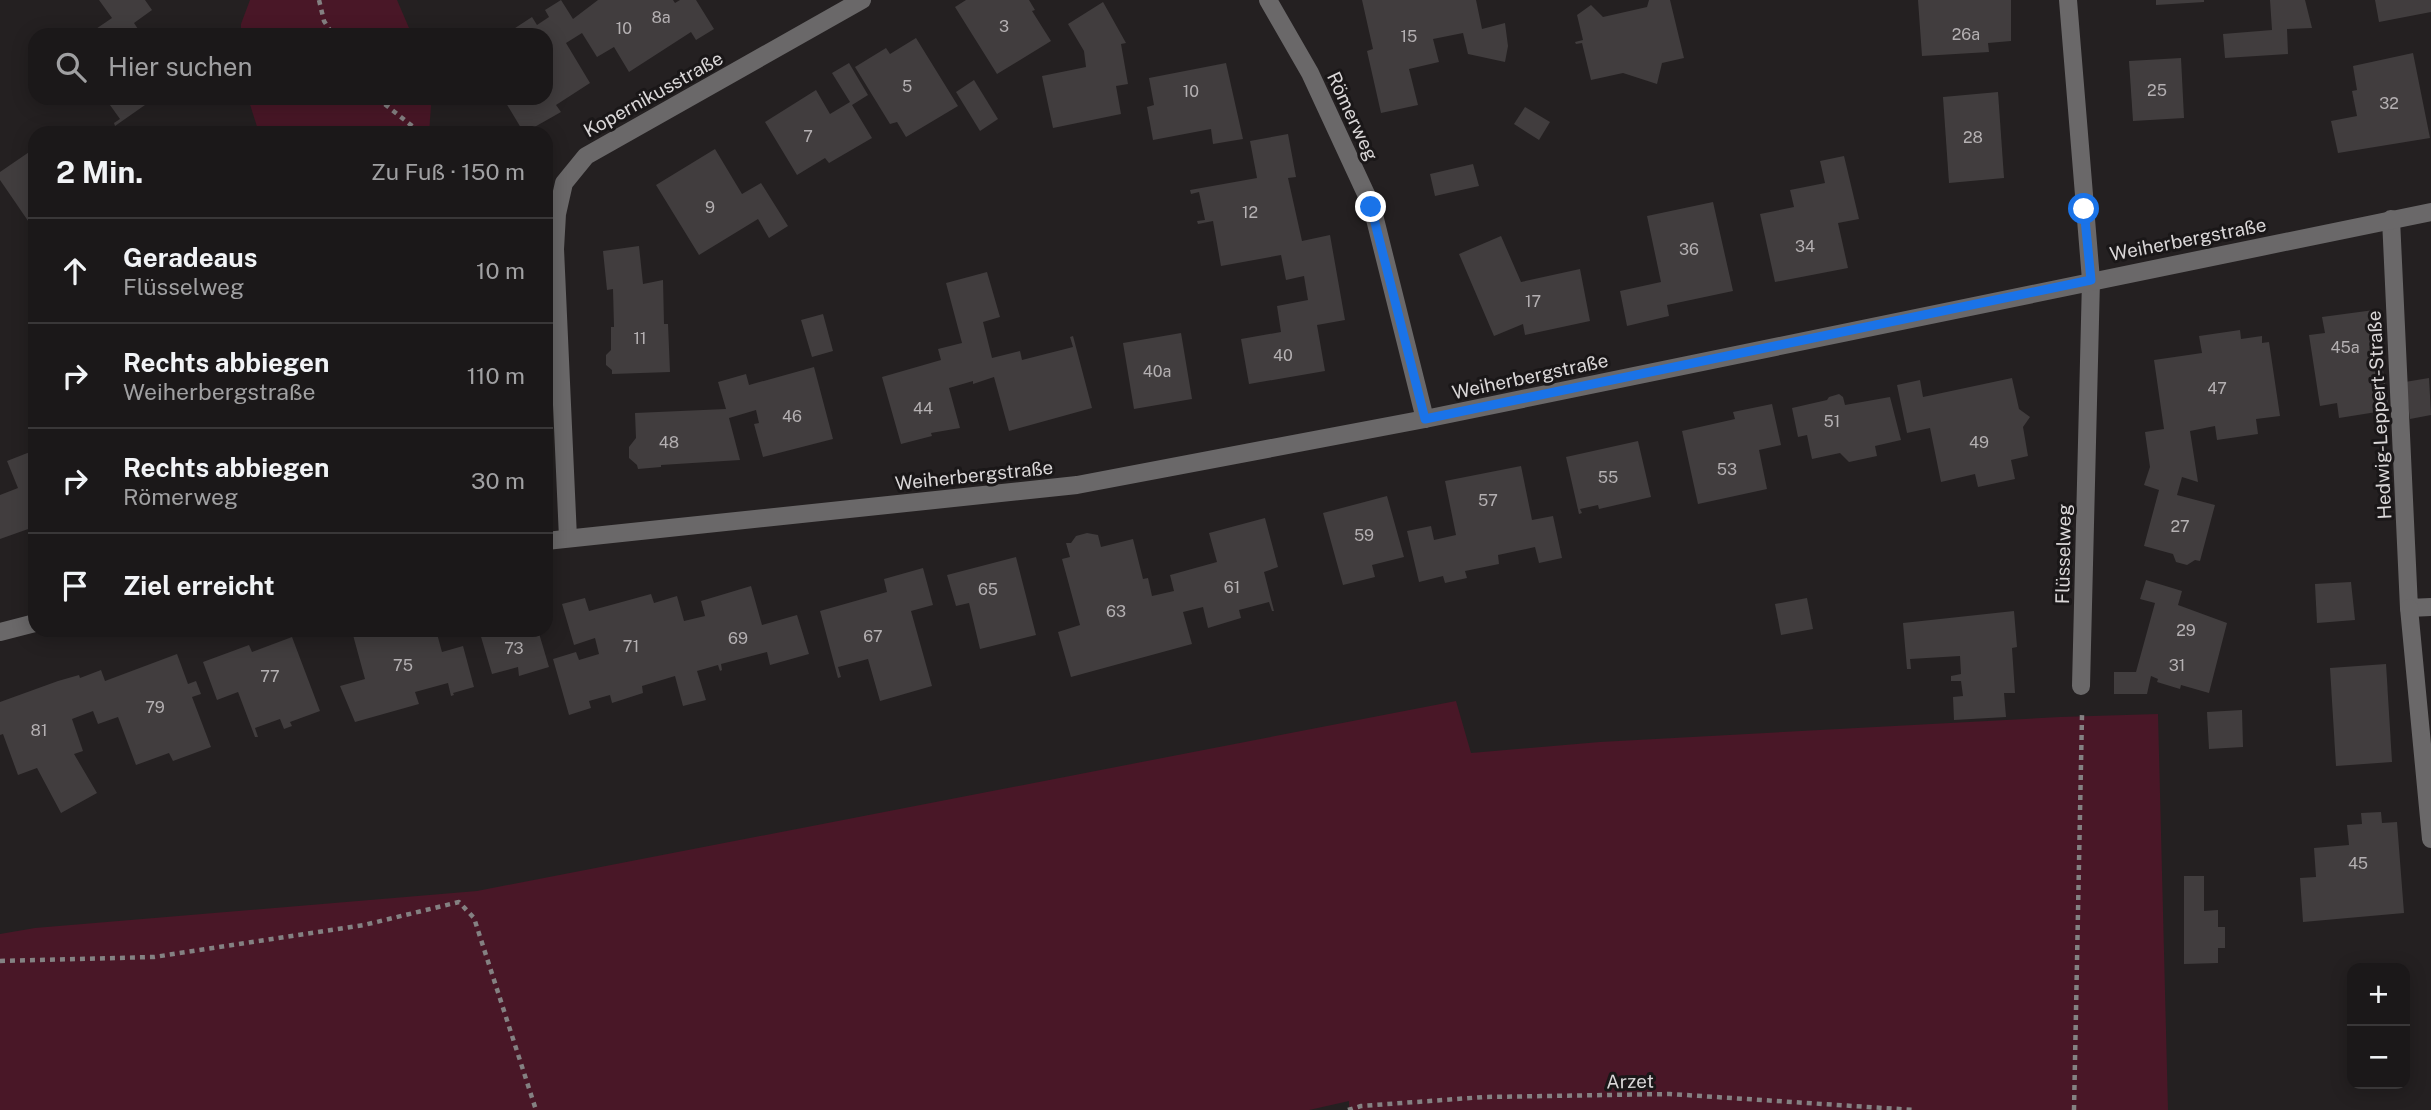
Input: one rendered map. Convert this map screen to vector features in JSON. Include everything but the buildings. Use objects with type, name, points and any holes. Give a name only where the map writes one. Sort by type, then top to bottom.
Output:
[{"type":"street","name":"Kopernikusstraße","points":[[568,538],[555,249],[557,214],[564,183],[586,156],[862,0]]},
{"type":"street","name":"Römerweg","points":[[1268,0],[1310,73],[1371,207],[1425,419]]},
{"type":"street","name":"Flüsselweg","points":[[2068,0],[2091,280],[2081,686]]},
{"type":"street","name":"Weiherbergstraße","points":[[553,540],[1077,485],[1425,419],[2431,212]]},
{"type":"street","name":"Hedwig-Leppert-Straße","points":[[2391,219],[2409,608],[2431,839]]},
{"type":"street","points":[[2409,608],[2431,607]]},
{"type":"street","points":[[0,632],[28,625]]},
{"type":"path","points":[[319,0],[328,28]]},
{"type":"path","points":[[386,105],[412,126]]},
{"type":"path","points":[[2074,1110],[2082,754],[2081,686]]},
{"type":"path","points":[[0,961],[154,957],[364,925],[459,902],[474,918],[536,1110]]},
{"type":"path","name":"Arzet","points":[[1348,1110],[1361,1106],[1484,1097],[1670,1094],[1914,1110]]},
{"type":"shaded area","points":[[250,0],[397,0],[409,28],[241,28]]},
{"type":"shaded area","points":[[250,105],[431,106],[430,126],[257,126]]},
{"type":"shaded area","points":[[1456,701],[1471,753],[1600,742],[2158,714],[2168,1110],[1349,1110],[1349,1101],[1309,1110],[0,1110],[0,934],[35,928],[477,891]]},
{"type":"route","points":[[1371,207],[1425,419],[2091,280],[2084,209]]}]
